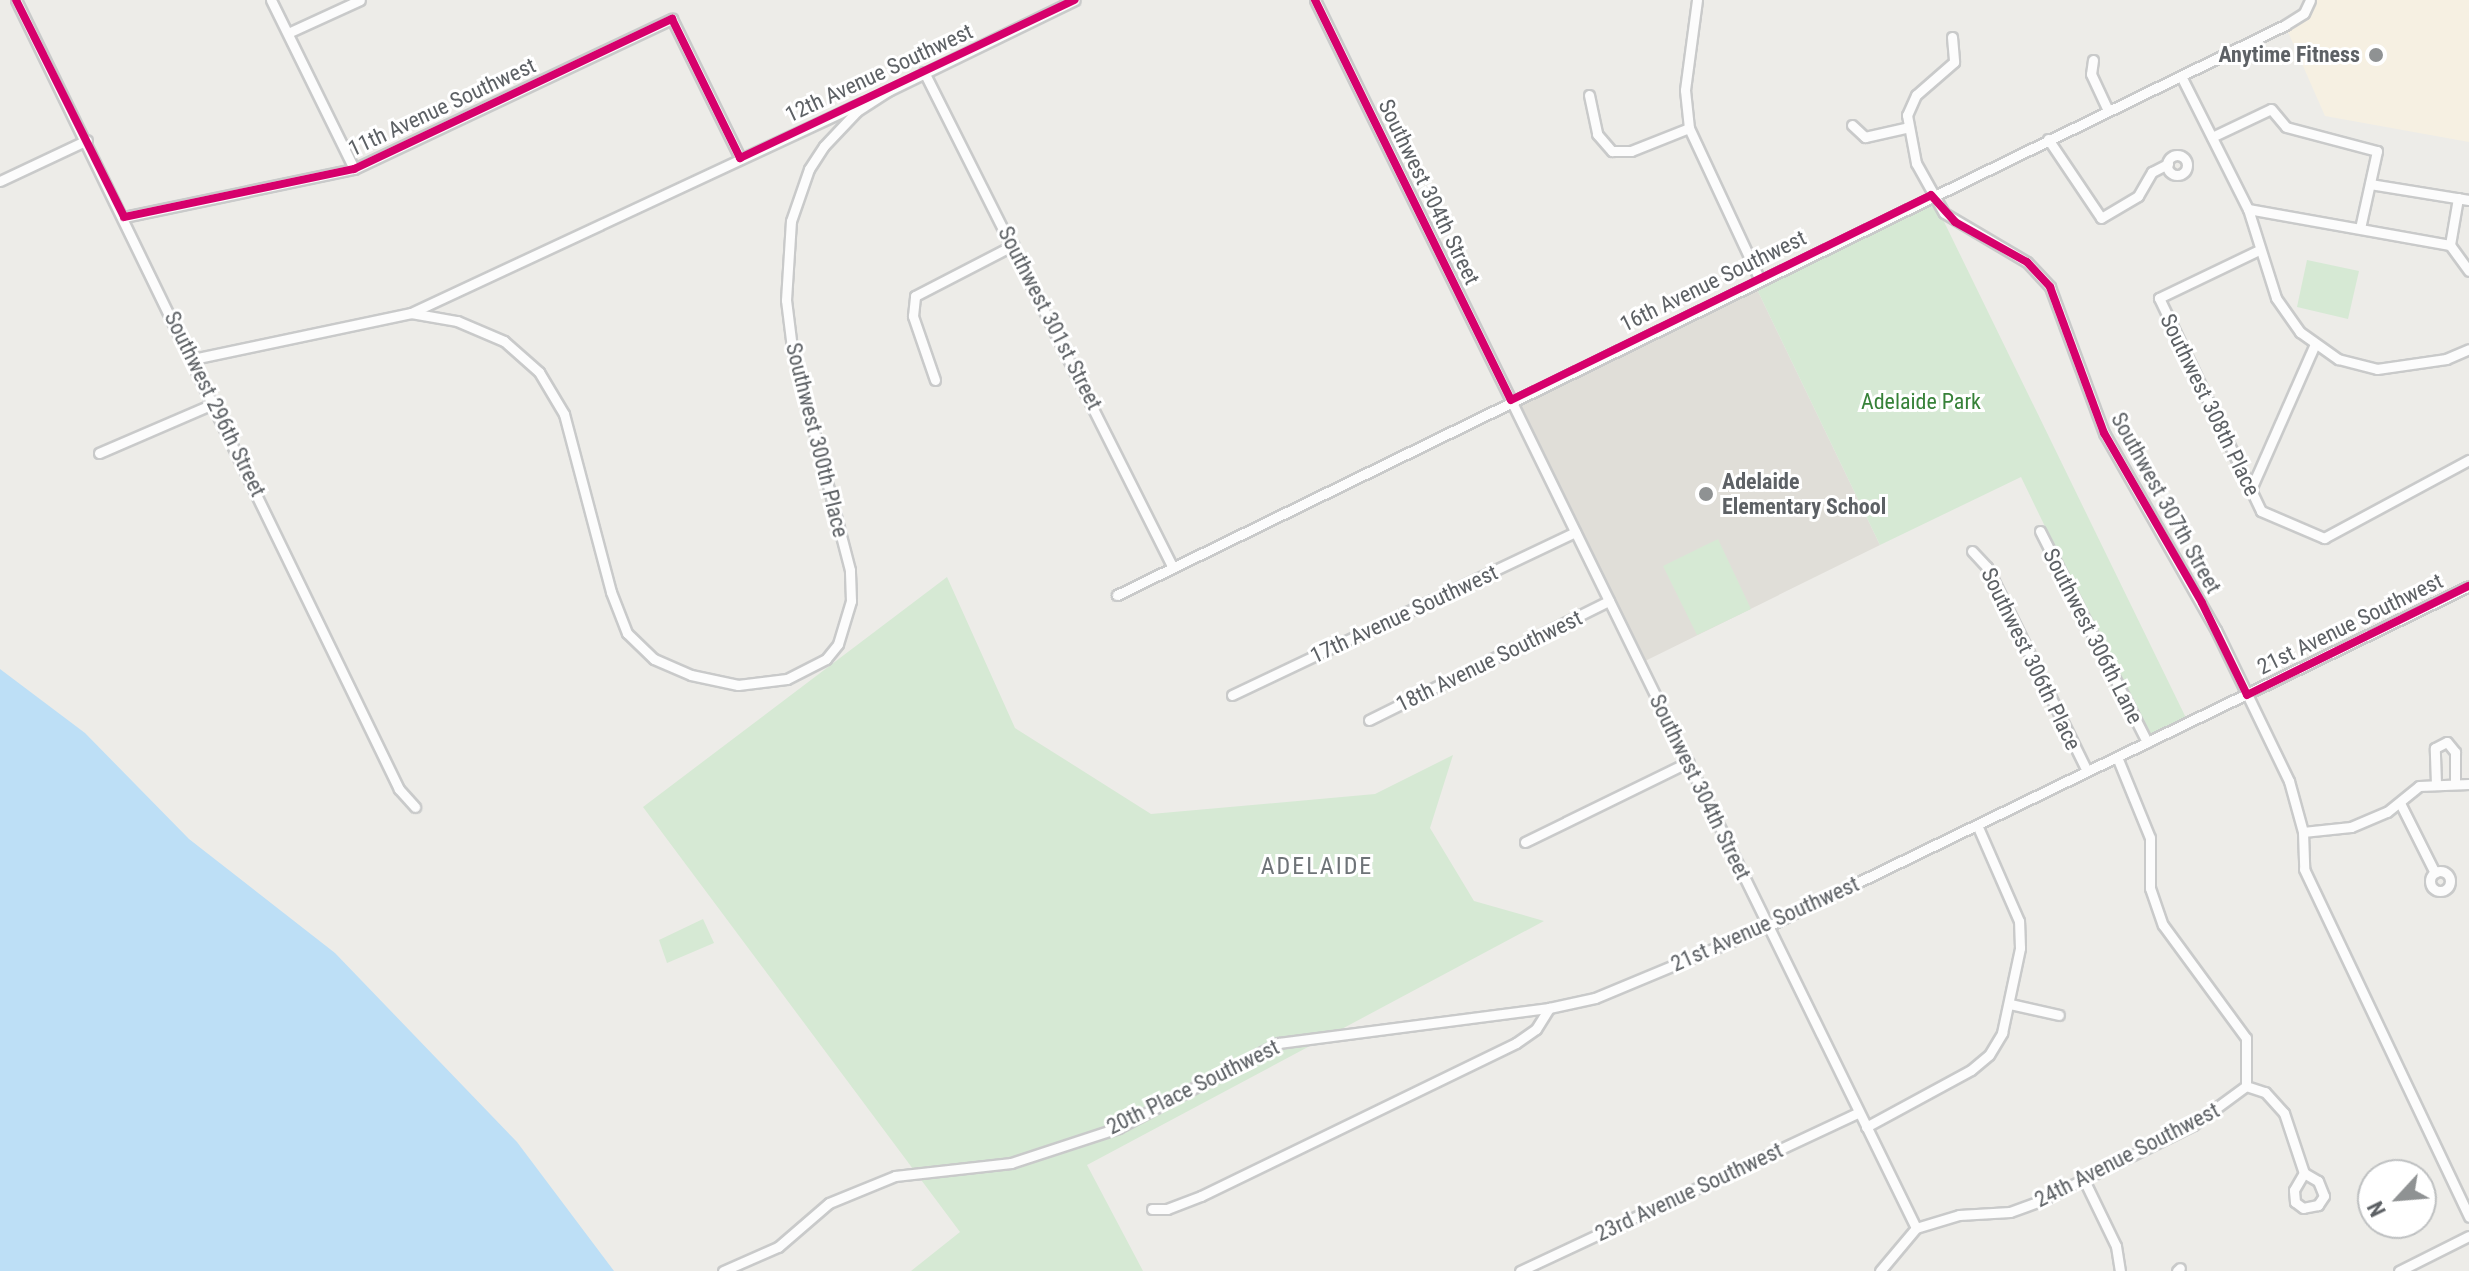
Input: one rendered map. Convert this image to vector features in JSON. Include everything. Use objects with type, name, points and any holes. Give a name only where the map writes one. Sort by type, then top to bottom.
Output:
[{"type":"street","name":"Southwest 296th Street","points":[[16,0],[215,403],[399,789],[415,807]]},
{"type":"street","points":[[271,0],[354,169]]},
{"type":"street","points":[[288,33],[360,0]]},
{"type":"street","name":"12th Avenue Southwest","points":[[411,313],[1075,0]]},
{"type":"street","name":"Southwest 304th Street","points":[[1315,0],[1916,1228]]},
{"type":"street","points":[[1697,0],[1685,90],[1689,128],[1759,278]]},
{"type":"street","name":"16th Avenue Southwest","points":[[1117,595],[1759,278],[2181,76],[2295,19],[2310,0]]},
{"type":"street","name":"11th Avenue Southwest","points":[[124,217],[354,169],[672,19],[740,158]]},
{"type":"street","points":[[1852,125],[1870,137],[1905,128],[1916,95],[1954,62],[1952,37]]},
{"type":"street","points":[[2093,60],[2091,74],[2108,110]]},
{"type":"street","name":"Southwest 301st Street","points":[[924,72],[1014,245],[1172,566]]},
{"type":"street","points":[[2181,76],[2248,209],[2259,250],[2283,311],[2315,344],[2338,359],[2377,369],[2446,359],[2469,349]]},
{"type":"street","name":"Southwest 300th Place","points":[[411,313],[480,329],[514,349],[539,372],[564,414],[615,608],[638,645],[691,675],[766,685],[826,659],[842,634],[851,601],[850,570],[792,348],[786,300],[791,221],[809,169],[824,146],[857,111],[889,90]]},
{"type":"street","points":[[1589,95],[1597,134],[1608,149],[1621,153],[1689,128]]},
{"type":"street","points":[[2212,137],[2271,109],[2286,127],[2377,151],[2360,228]]},
{"type":"street","name":"Southwest 307th Street","points":[[1905,128],[1931,195],[1955,222],[2027,262],[2050,287],[2104,433],[2202,603],[2289,781],[2303,832],[2304,869],[2314,894],[2469,1217]]},
{"type":"street","points":[[2048,139],[2101,218],[2138,196],[2152,172],[2168,164]]},
{"type":"street","points":[[0,181],[87,140]]},
{"type":"street","points":[[2370,184],[2464,199],[2450,245]]},
{"type":"street","points":[[2248,209],[2450,245],[2469,271]]},
{"type":"street","points":[[935,380],[913,316],[915,296],[1014,245]]},
{"type":"street","name":"Southwest 308th Place","points":[[2259,250],[2159,298],[2261,511],[2324,538],[2469,460]]},
{"type":"street","points":[[193,359],[411,313]]},
{"type":"street","points":[[2251,489],[2315,344]]},
{"type":"street","points":[[99,453],[215,403]]},
{"type":"street","name":"Southwest 306th Lane","points":[[2040,531],[2147,742]]},
{"type":"street","name":"17th Avenue Southwest","points":[[1232,695],[1575,532]]},
{"type":"street","name":"Southwest 306th Place","points":[[1972,551],[1987,567],[2087,771]]},
{"type":"street","name":"21st Avenue Southwest","points":[[1549,1008],[1595,998],[1768,926],[2469,586]]},
{"type":"street","name":"18th Avenue Southwest","points":[[1369,720],[1609,601]]},
{"type":"street","points":[[2436,784],[2435,748],[2447,742],[2455,752],[2455,784]]},
{"type":"street","points":[[2117,757],[2150,838],[2153,902],[2176,947],[2246,1038],[2246,1086],[2265,1092],[2284,1113],[2304,1173]]},
{"type":"street","points":[[1525,842],[1688,762]]},
{"type":"street","points":[[2303,832],[2351,827],[2400,803],[2419,786],[2469,784]]},
{"type":"street","points":[[2400,803],[2435,873]]},
{"type":"street","points":[[1866,1127],[1986,1059],[2002,1033],[2020,948],[2019,921],[1977,825]]},
{"type":"street","points":[[2010,1004],[2059,1015]]},
{"type":"street","points":[[1152,1209],[1167,1209],[1201,1196],[1516,1043],[1536,1029],[1549,1008]]},
{"type":"street","name":"20th Place Southwest","points":[[723,1271],[778,1247],[829,1203],[895,1176],[1011,1163],[1118,1128],[1279,1043],[1549,1008]]},
{"type":"street","name":"24th Avenue Southwest","points":[[1916,1228],[1959,1215],[2018,1210],[2193,1125],[2246,1086]]},
{"type":"street","name":"23rd Avenue Southwest","points":[[1520,1271],[1859,1112]]},
{"type":"street","points":[[2084,1180],[2116,1246],[2120,1271]]},
{"type":"street","points":[[1880,1271],[1916,1228]]},
{"type":"street","points":[[2399,1271],[2469,1236]]},
{"type":"shaded area","points":[[2310,0],[2469,0],[2469,142],[2325,116],[2285,25]]},
{"type":"shaded area","name":"Adelaide Elementary School","points":[[1753,281],[1880,545],[1639,664],[1511,400]]},
{"type":"green space","name":"Adelaide Park","points":[[1931,195],[2188,722],[2149,741],[2021,477],[1880,545],[1753,281]]},
{"type":"green space","points":[[2307,260],[2359,271],[2348,319],[2297,307]]},
{"type":"green space","points":[[1718,539],[1751,609],[1697,635],[1663,566]]},
{"type":"green space","points":[[947,577],[1015,728],[1151,814],[1375,794],[1453,755],[1430,828],[1474,901],[1544,921],[1087,1165],[1143,1271],[911,1271],[960,1232],[643,807]]},
{"type":"green space","points":[[703,919],[714,943],[667,963],[659,940]]},
{"type":"water","points":[[0,669],[85,733],[189,839],[335,953],[517,1142],[614,1271],[0,1271]]},
{"type":"cycle path","points":[[16,0],[124,217],[354,169],[672,19],[740,158],[1075,0]]},
{"type":"cycle path","points":[[1315,0],[1511,400],[1931,195],[1955,222],[2027,262],[2050,287],[2104,433],[2202,603],[2247,695],[2469,586]]},
{"type":"place","name":"Anytime Fitness","points":[[2376,55]]},
{"type":"place","name":"Adelaide Elementary School","points":[[1706,494]]},
{"type":"district","name":"ADELAIDE","points":[[1317,867]]}]
